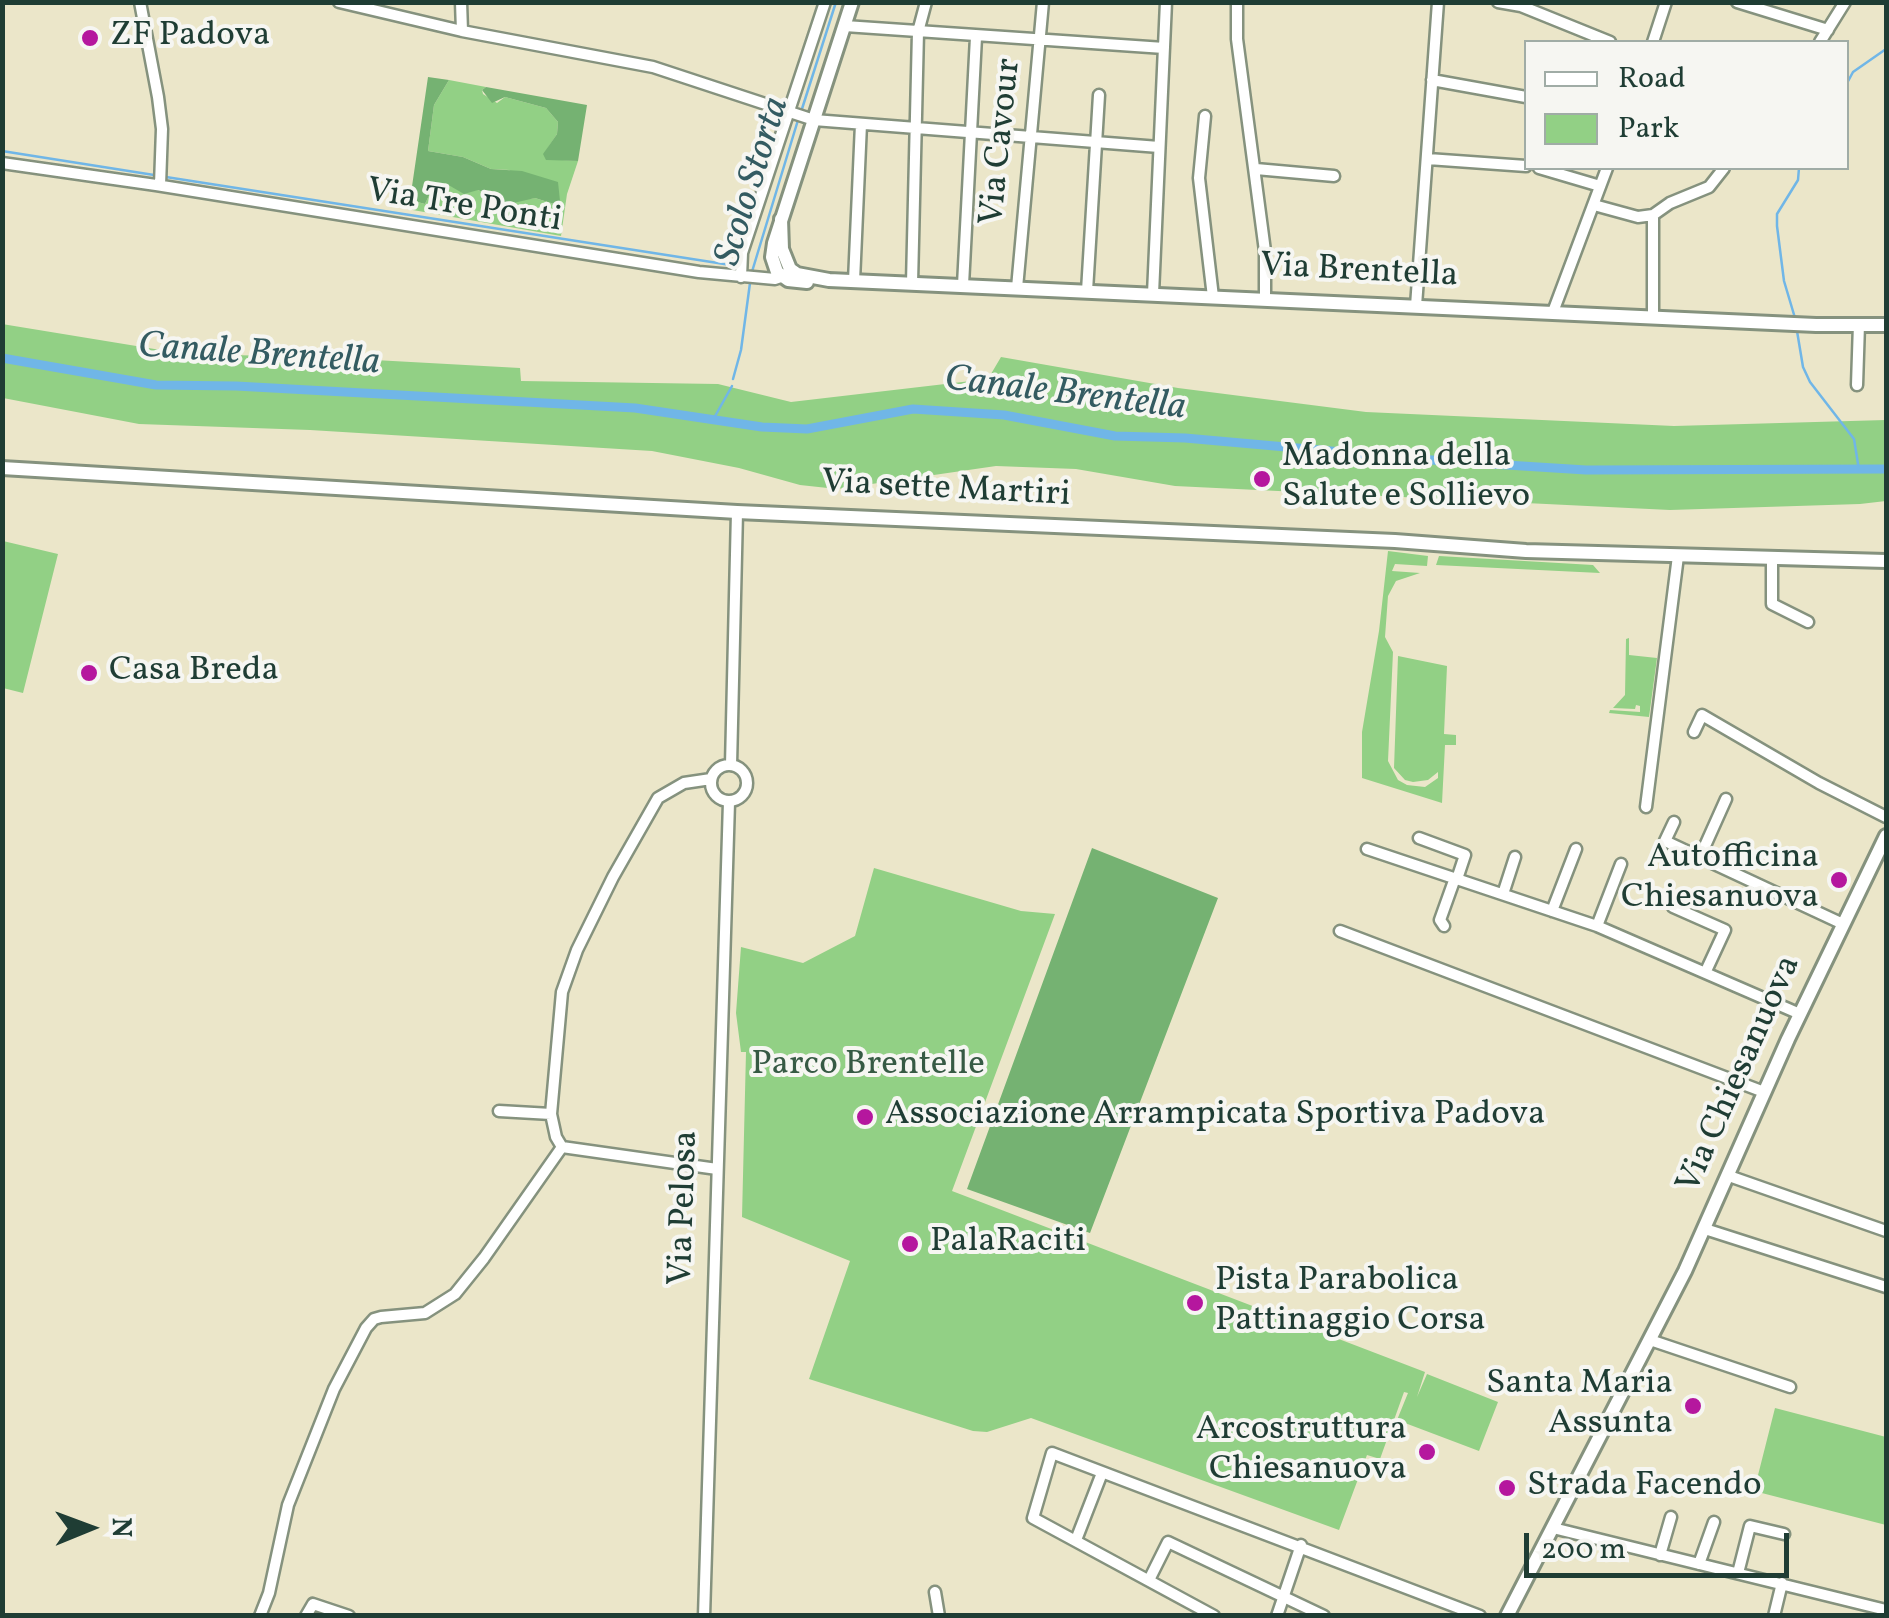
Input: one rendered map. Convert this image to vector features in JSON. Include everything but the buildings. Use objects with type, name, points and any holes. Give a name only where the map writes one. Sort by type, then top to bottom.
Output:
[{"type":"main road","points":[[830,280],[798,282],[782,277],[774,266],[774,243],[852,2]]},
{"type":"main road","points":[[781,219],[784,258],[790,269],[830,280]]},
{"type":"main road","name":"Via Brentella","points":[[830,280],[1886,324]]},
{"type":"main road","name":"Via sette Martiri","points":[[2,468],[738,512],[1678,556],[1886,560]]},
{"type":"main road","name":"Via Chiesanuova","points":[[1507,1616],[1705,1230],[1764,1092],[1886,836]]},
{"type":"street","points":[[140,2],[158,97],[162,163],[158,185]]},
{"type":"street","points":[[338,2],[462,31],[652,67],[812,119],[970,135],[1159,147]]},
{"type":"street","points":[[462,2],[462,31]]},
{"type":"street","points":[[749,274],[790,112],[825,2]]},
{"type":"street","points":[[912,283],[918,32],[926,2]]},
{"type":"street","name":"Via Cavour","points":[[1017,288],[1044,2]]},
{"type":"street","points":[[1154,294],[1166,2]]},
{"type":"street","points":[[1236,2],[1237,38],[1256,169],[1265,299]]},
{"type":"street","points":[[1416,306],[1438,2]]},
{"type":"street","points":[[1498,2],[1520,6],[1605,40]]},
{"type":"street","points":[[1654,40],[1666,2]]},
{"type":"street","points":[[1737,2],[1828,30]]},
{"type":"street","points":[[1821,40],[1845,2]]},
{"type":"street","points":[[845,26],[1164,48]]},
{"type":"street","points":[[964,285],[976,37]]},
{"type":"street","points":[[1432,80],[1524,98]]},
{"type":"street","points":[[1087,291],[1098,95]]},
{"type":"street","points":[[1206,116],[1200,178],[1213,297]]},
{"type":"street","points":[[854,281],[861,124]]},
{"type":"street","points":[[1428,159],[1524,166]]},
{"type":"street","name":"Via Tre Ponti","points":[[2,163],[560,252],[749,274]]},
{"type":"street","points":[[1256,169],[1334,176]]},
{"type":"street","points":[[1545,170],[1600,186]]},
{"type":"street","points":[[1553,312],[1606,170]]},
{"type":"street","points":[[1594,205],[1638,216],[1653,215],[1670,203],[1709,187],[1722,170]]},
{"type":"street","points":[[1653,215],[1653,315]]},
{"type":"street","points":[[749,274],[774,243]]},
{"type":"street","points":[[782,277],[784,258]]},
{"type":"street","points":[[749,274],[798,274]]},
{"type":"street","points":[[1856,386],[1859,324]]},
{"type":"street","name":"Via Pelosa","points":[[704,1616],[729,802],[741,798],[748,783],[744,772],[731,765],[738,512]]},
{"type":"street","points":[[1646,806],[1678,556]]},
{"type":"street","points":[[1772,559],[1772,604],[1808,622]]},
{"type":"street","points":[[1694,732],[1702,715],[1819,783],[1886,816]]},
{"type":"street","points":[[562,1147],[551,1114],[562,992],[577,950],[658,798],[684,783],[711,780],[720,767],[731,765]]},
{"type":"street","points":[[711,780],[716,796],[729,802]]},
{"type":"street","points":[[1700,857],[1726,799]]},
{"type":"street","points":[[1674,822],[1665,842],[1843,924]]},
{"type":"street","points":[[1419,838],[1465,855],[1440,920],[1444,926]]},
{"type":"street","points":[[1367,849],[1598,926],[1800,1014]]},
{"type":"street","points":[[1552,911],[1576,849]]},
{"type":"street","points":[[1503,894],[1515,857]]},
{"type":"street","points":[[1598,926],[1621,864]]},
{"type":"street","points":[[1673,907],[1725,930],[1706,971]]},
{"type":"street","points":[[1340,931],[1764,1092]]},
{"type":"street","points":[[499,1111],[551,1114]]},
{"type":"street","points":[[562,1147],[717,1169]]},
{"type":"street","points":[[260,1616],[270,1594],[288,1505],[334,1389],[366,1328],[374,1318],[425,1313],[455,1294],[562,1147]]},
{"type":"street","points":[[1729,1176],[1886,1232]]},
{"type":"street","points":[[1705,1230],[1886,1287]]},
{"type":"street","points":[[1650,1340],[1790,1387]]},
{"type":"street","points":[[1214,1616],[1033,1518],[1052,1453],[1480,1616]]},
{"type":"street","points":[[1076,1540],[1102,1473]]},
{"type":"street","points":[[1660,1555],[1671,1516]]},
{"type":"street","points":[[1699,1564],[1714,1522]]},
{"type":"street","points":[[1738,1573],[1750,1526],[1784,1534]]},
{"type":"street","points":[[1553,1528],[1782,1583],[1863,1610],[1886,1610]]},
{"type":"street","points":[[1150,1578],[1168,1542],[1324,1616]]},
{"type":"street","points":[[1277,1616],[1301,1545]]},
{"type":"street","points":[[1774,1616],[1782,1583]]},
{"type":"street","points":[[935,1592],[939,1616]]},
{"type":"street","points":[[306,1616],[313,1604],[349,1616]]},
{"type":"green space","points":[[428,77],[449,80],[434,105],[428,151],[558,182],[560,201],[554,204],[535,198],[509,204],[478,190],[464,194],[445,183],[433,187],[425,204],[410,200]]},
{"type":"green space","points":[[449,80],[486,87],[483,94],[497,103],[505,97],[546,108],[558,122],[546,159],[578,161],[567,194],[561,236],[407,209],[410,200],[425,204],[433,187],[445,183],[458,189],[478,190],[504,202],[535,198],[554,204],[509,170],[491,169],[463,157],[428,151],[434,105]]},
{"type":"green space","points":[[486,87],[587,105],[578,161],[546,160],[543,154],[557,134],[558,122],[546,108],[505,97],[492,103],[482,90]]},
{"type":"green space","points":[[2,324],[185,354],[520,368],[521,381],[718,384],[791,402],[988,379],[1001,357],[1178,388],[1366,412],[1674,426],[1886,420],[1886,501],[1670,510],[1175,486],[1076,469],[996,466],[837,489],[800,485],[652,451],[139,424],[3,398]]},
{"type":"green space","points":[[3,541],[58,554],[23,693],[3,688]]},
{"type":"green space","points":[[1388,551],[1428,556],[1427,566],[1395,564],[1392,571],[1420,573],[1396,581],[1388,596],[1385,637],[1393,652],[1388,761],[1398,780],[1407,785],[1425,787],[1438,778],[1438,772],[1428,780],[1413,782],[1405,780],[1394,768],[1398,656],[1447,666],[1444,734],[1456,735],[1456,745],[1445,745],[1442,803],[1362,778],[1362,732]]},
{"type":"green space","points":[[1439,556],[1593,565],[1600,573],[1436,565]]},
{"type":"green space","points":[[1629,638],[1629,655],[1657,658],[1649,717],[1609,713],[1640,712],[1636,705],[1635,709],[1613,708],[1625,695]]},
{"type":"green space","points":[[1092,848],[1218,898],[1090,1233],[967,1189]]},
{"type":"green space","name":"Parco Brentelle","points":[[874,868],[1021,911],[1055,914],[952,1191],[1425,1372],[1417,1397],[1427,1374],[1498,1402],[1479,1451],[1397,1420],[1408,1393],[1404,1392],[1380,1459],[1367,1455],[1339,1530],[1031,1418],[987,1432],[973,1431],[809,1379],[850,1261],[742,1217],[746,1052],[741,1052],[736,1013],[741,947],[803,963],[855,936]]},
{"type":"green space","points":[[1775,1408],[1886,1437],[1886,1525],[1754,1491]]},
{"type":"waterway","name":"Scolo Storta","points":[[801,112],[836,2]]},
{"type":"waterway","points":[[1849,79],[1853,72],[1886,49]]},
{"type":"waterway","name":"Scolo Storta","points":[[751,275],[798,120]]},
{"type":"waterway","points":[[2,151],[154,175]]},
{"type":"waterway","points":[[1795,318],[1784,281],[1777,214],[1798,180],[1799,170]]},
{"type":"waterway","points":[[166,177],[737,266]]},
{"type":"waterway","name":"Scolo Storta","points":[[733,379],[750,283]]},
{"type":"waterway","points":[[1797,331],[1803,367],[1854,439],[1859,470]]},
{"type":"waterway","name":"Canale Brentella","points":[[2,358],[156,385],[635,408],[762,427],[807,429],[913,409],[1004,415],[1115,436],[1185,438],[1586,470],[1886,469]]},
{"type":"waterway","name":"Scolo Storta","points":[[714,418],[732,386]]},
{"type":"place","name":"ZF Padova","points":[[90,38]]},
{"type":"place","name":"Madonna della Salute e Sollievo","points":[[1262,479]]},
{"type":"place","name":"Casa Breda","points":[[89,673]]},
{"type":"place","name":"Autofficina Chiesanuova","points":[[1839,880]]},
{"type":"place","name":"Associazione Arrampicata Sportiva Padova","points":[[865,1117]]},
{"type":"place","name":"PalaRaciti","points":[[910,1244]]},
{"type":"place","name":"Pista Parabolica Pattinaggio Corsa","points":[[1195,1303]]},
{"type":"place","name":"Santa Maria Assunta","points":[[1693,1406]]},
{"type":"place","name":"Arcostruttura Chiesanuova","points":[[1427,1452]]},
{"type":"place","name":"Strada Facendo","points":[[1507,1488]]}]
